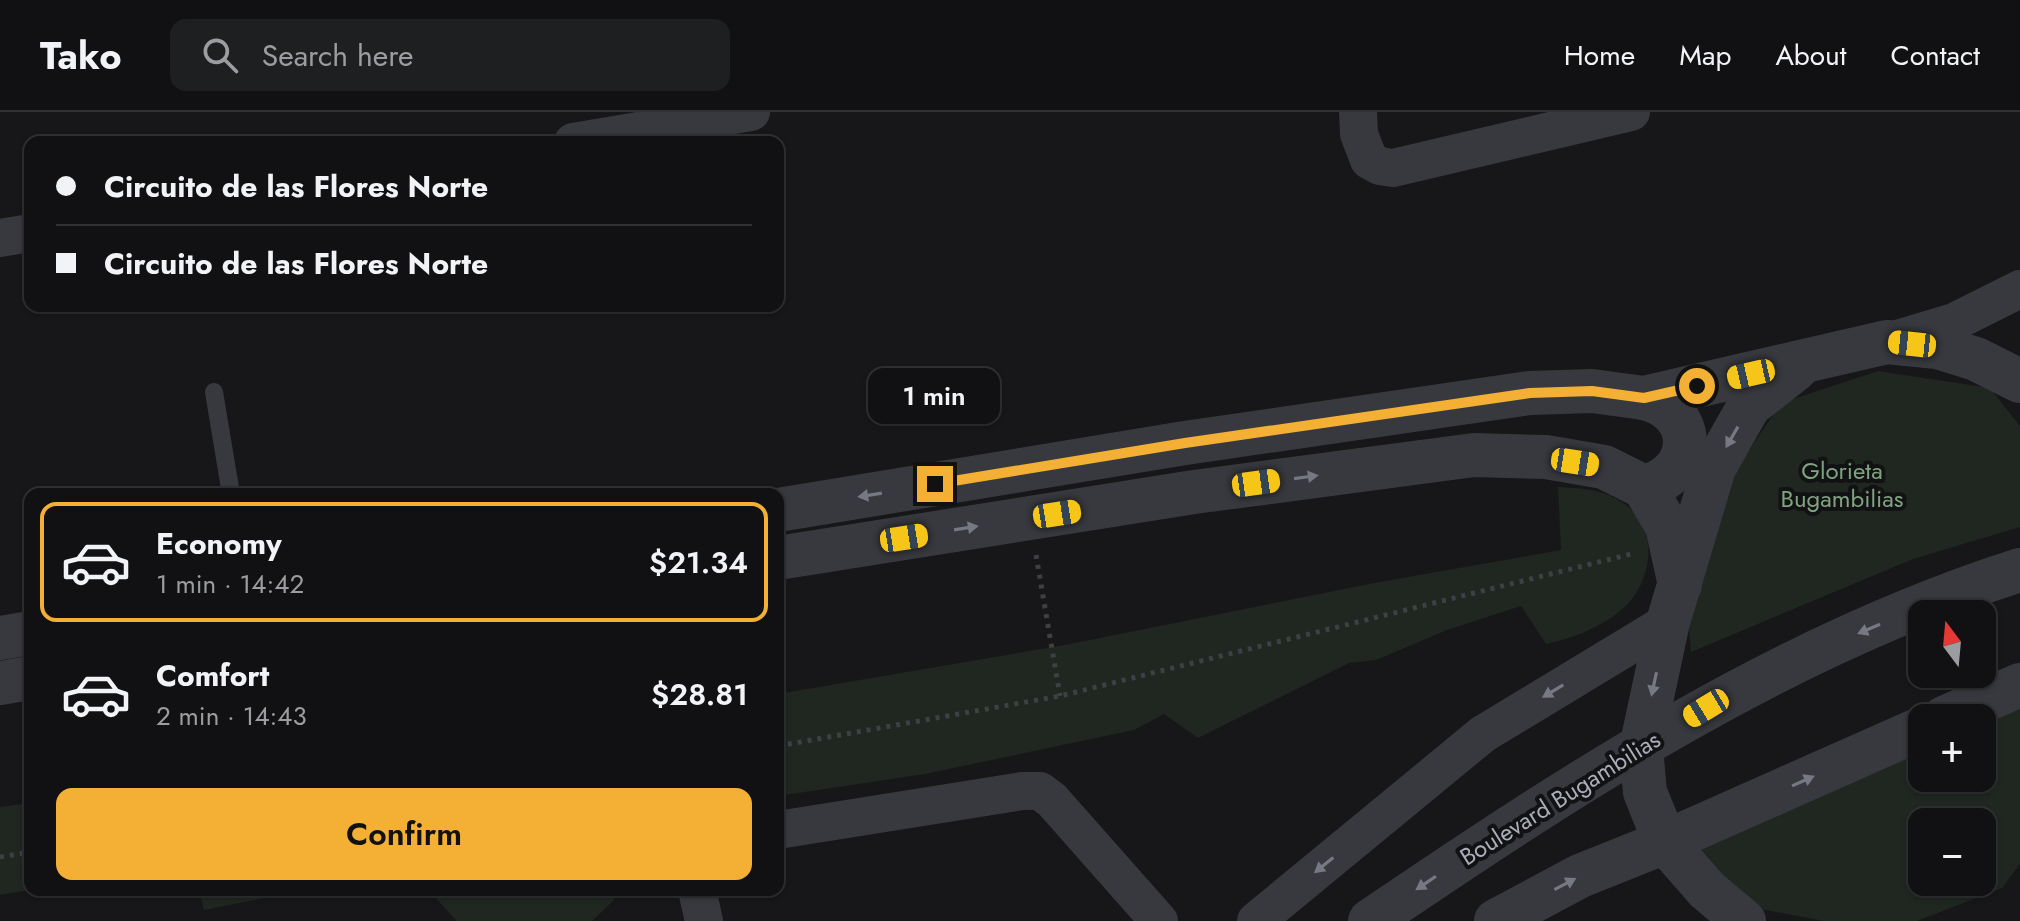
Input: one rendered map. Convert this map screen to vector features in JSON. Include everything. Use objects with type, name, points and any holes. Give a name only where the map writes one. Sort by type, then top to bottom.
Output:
[{"type":"street","points":[[609,136],[751,112]]},
{"type":"street","points":[[1358,112],[1359,134],[1369,160],[1393,168],[1631,112]]},
{"type":"street","points":[[0,238],[24,234]]},
{"type":"street","points":[[1644,398],[1887,342],[1954,322],[2020,289]]},
{"type":"street","points":[[1887,342],[1937,347],[1976,359],[2020,381]]},
{"type":"street","points":[[1744,921],[1707,890],[1665,842],[1645,792],[1641,748],[1673,584],[1714,468],[1749,406],[1804,362]]},
{"type":"street","points":[[784,509],[1185,443],[1530,393],[1592,391],[1656,401],[1677,416],[1685,441],[1684,454],[1678,467],[1657,484],[1644,487]]},
{"type":"street","points":[[1185,443],[1194,492]]},
{"type":"street","points":[[784,557],[1194,492],[1474,455],[1546,457],[1604,467],[1644,487],[1667,526],[1673,584]]},
{"type":"street","name":"Boulevard Bugambilias","points":[[1370,921],[1490,839],[1728,694],[1960,589],[2020,570]]},
{"type":"street","points":[[1256,921],[1483,734],[1673,584]]},
{"type":"street","points":[[0,683],[24,679]]},
{"type":"street","points":[[1976,704],[2020,685]]},
{"type":"street","points":[[1496,921],[1580,876],[1665,842],[1908,734]]},
{"type":"street","points":[[784,829],[1022,791],[1040,791],[1052,800],[1159,921]]},
{"type":"street","points":[[698,896],[704,921]]},
{"type":"lane","points":[[214,392],[230,488]]},
{"type":"path","points":[[1029,518],[1060,696]]},
{"type":"path","points":[[784,745],[1060,696],[1465,593],[1673,584]]},
{"type":"path","points":[[0,857],[24,853]]},
{"type":"green space","name":"Glorieta Bugambilias","points":[[1878,371],[1990,388],[2020,426],[2020,527],[1913,559],[1691,652],[1688,616],[1733,474],[1781,403]]},
{"type":"green space","points":[[1558,487],[1596,491],[1617,499],[1641,523],[1647,538],[1646,570],[1631,600],[1619,612],[1584,632],[1546,644],[1521,606],[1447,630],[1376,660],[1349,663],[1198,738],[1164,714],[1134,730],[925,774],[784,795],[784,693],[1070,644],[1374,583],[1561,550]]},
{"type":"green space","points":[[2020,702],[2020,864],[2002,888],[1996,890],[1996,808],[1908,808],[1908,896],[1981,896],[1917,921],[1824,921],[1750,907],[1689,847],[1908,751],[1908,792],[1996,792],[1996,712]]},
{"type":"green space","points":[[24,804],[24,891],[0,895],[0,807]]},
{"type":"green space","points":[[200,896],[275,896],[204,910]]},
{"type":"green space","points":[[434,896],[614,896],[592,921],[457,921]]},
{"type":"route","points":[[935,484],[1185,443],[1530,393],[1592,391],[1644,398],[1697,386]]}]
